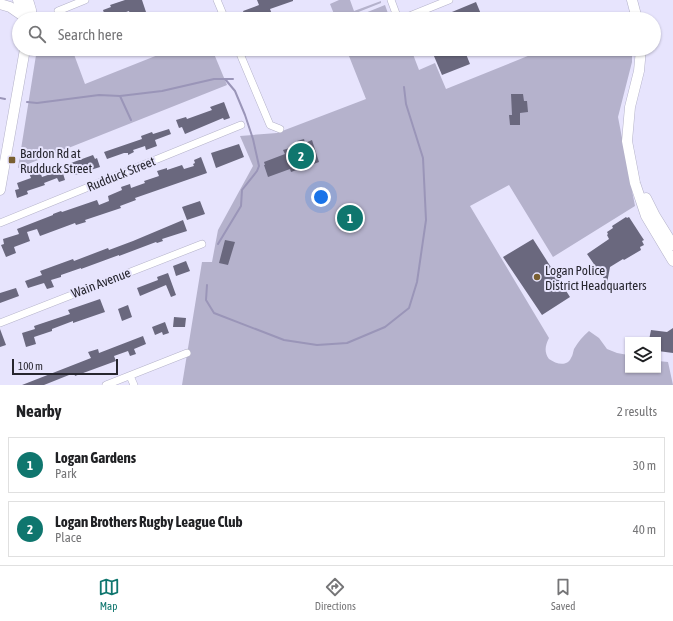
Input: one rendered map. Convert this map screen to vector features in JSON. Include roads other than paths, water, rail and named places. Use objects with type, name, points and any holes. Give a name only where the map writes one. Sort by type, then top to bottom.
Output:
[{"type":"street","points":[[18,0],[26,12]]},
{"type":"street","points":[[28,12],[35,0]]},
{"type":"street","points":[[58,11],[85,0]]},
{"type":"street","points":[[217,0],[222,12]]},
{"type":"street","points":[[391,0],[395,12]]},
{"type":"street","points":[[419,12],[449,0]]},
{"type":"street","points":[[634,0],[636,12]]},
{"type":"street","points":[[634,0],[639,12]]},
{"type":"street","points":[[0,4],[24,12]]},
{"type":"street","points":[[0,190],[23,56]]},
{"type":"street","points":[[241,56],[270,125],[280,129]]},
{"type":"street","points":[[640,56],[639,71],[630,107],[627,141],[640,200],[646,216],[673,261]]},
{"type":"street","points":[[629,124],[645,195],[650,208],[673,245]]},
{"type":"street","name":"Rudduck Street","points":[[0,223],[241,125]]},
{"type":"street","name":"Wain Avenue","points":[[0,323],[202,244]]},
{"type":"street","points":[[106,385],[187,353]]},
{"type":"street","points":[[130,376],[134,385]]},
{"type":"waterway","points":[[27,102],[37,103],[99,95],[120,96],[162,91],[214,79],[233,79]]},
{"type":"waterway","points":[[218,244],[241,206],[242,190],[257,171],[259,166],[253,139],[245,115],[235,91],[225,79]]},
{"type":"waterway","points":[[207,285],[206,300],[214,313],[284,340],[317,345],[347,343],[385,327],[409,308],[417,282],[426,220],[423,158],[406,104],[404,87]]},
{"type":"waterway","points":[[120,96],[131,120]]},
{"type":"waterway","points":[[0,98],[5,99]]},
{"type":"place","name":"Logan Brothers Rugby League Club","points":[[301,156]]},
{"type":"place","name":"Bardon Rd at Rudduck Street","points":[[12,160]]},
{"type":"place","name":"Logan Gardens","points":[[350,218]]},
{"type":"place","name":"Logan Police District Headquarters","points":[[537,277]]}]
